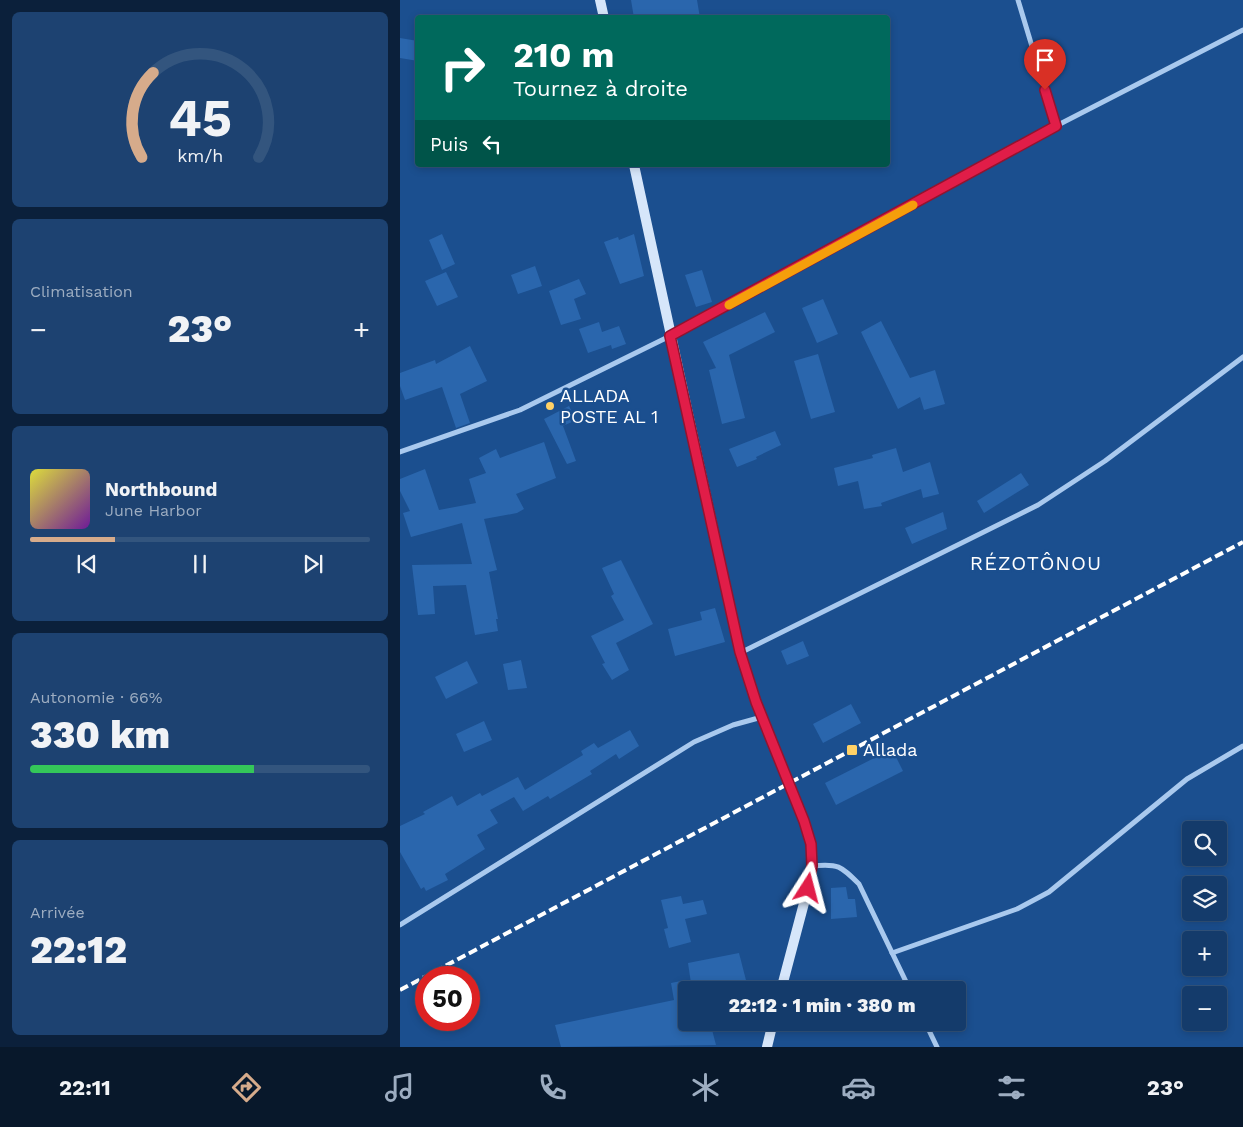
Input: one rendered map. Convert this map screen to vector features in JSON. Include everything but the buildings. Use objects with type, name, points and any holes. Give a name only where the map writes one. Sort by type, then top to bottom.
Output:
[{"type":"main road","points":[[600,0],[603,15]]},
{"type":"main road","points":[[634,167],[740,652],[762,717],[804,821],[811,844],[812,866],[784,981]]},
{"type":"main road","points":[[767,1047],[771,1031]]},
{"type":"street","points":[[1018,0],[1056,126]]},
{"type":"street","points":[[400,452],[520,410],[670,336],[1056,126],[1243,30]]},
{"type":"street","points":[[740,652],[1038,505],[1105,461],[1243,357]]},
{"type":"street","points":[[400,925],[694,742],[733,725],[762,717]]},
{"type":"street","points":[[892,953],[1017,909],[1049,892],[1187,779],[1243,746]]},
{"type":"street","points":[[812,866],[832,863],[846,871],[859,884],[906,981]]},
{"type":"street","points":[[929,1031],[937,1047]]},
{"type":"railway","points":[[400,990],[1243,542]]},
{"type":"slow traffic","points":[[729,305],[913,205]]},
{"type":"place","name":"ALLADA POSTE AL 1","points":[[550,406]]},
{"type":"place","name":"Allada","points":[[852,750]]},
{"type":"district","name":"RÉZOTÔNOU","points":[[1036,563]]},
{"type":"route","points":[[808,888],[812,866],[811,844],[804,821],[756,702],[740,652],[670,336],[853,239],[1056,126],[1045,90]]}]
